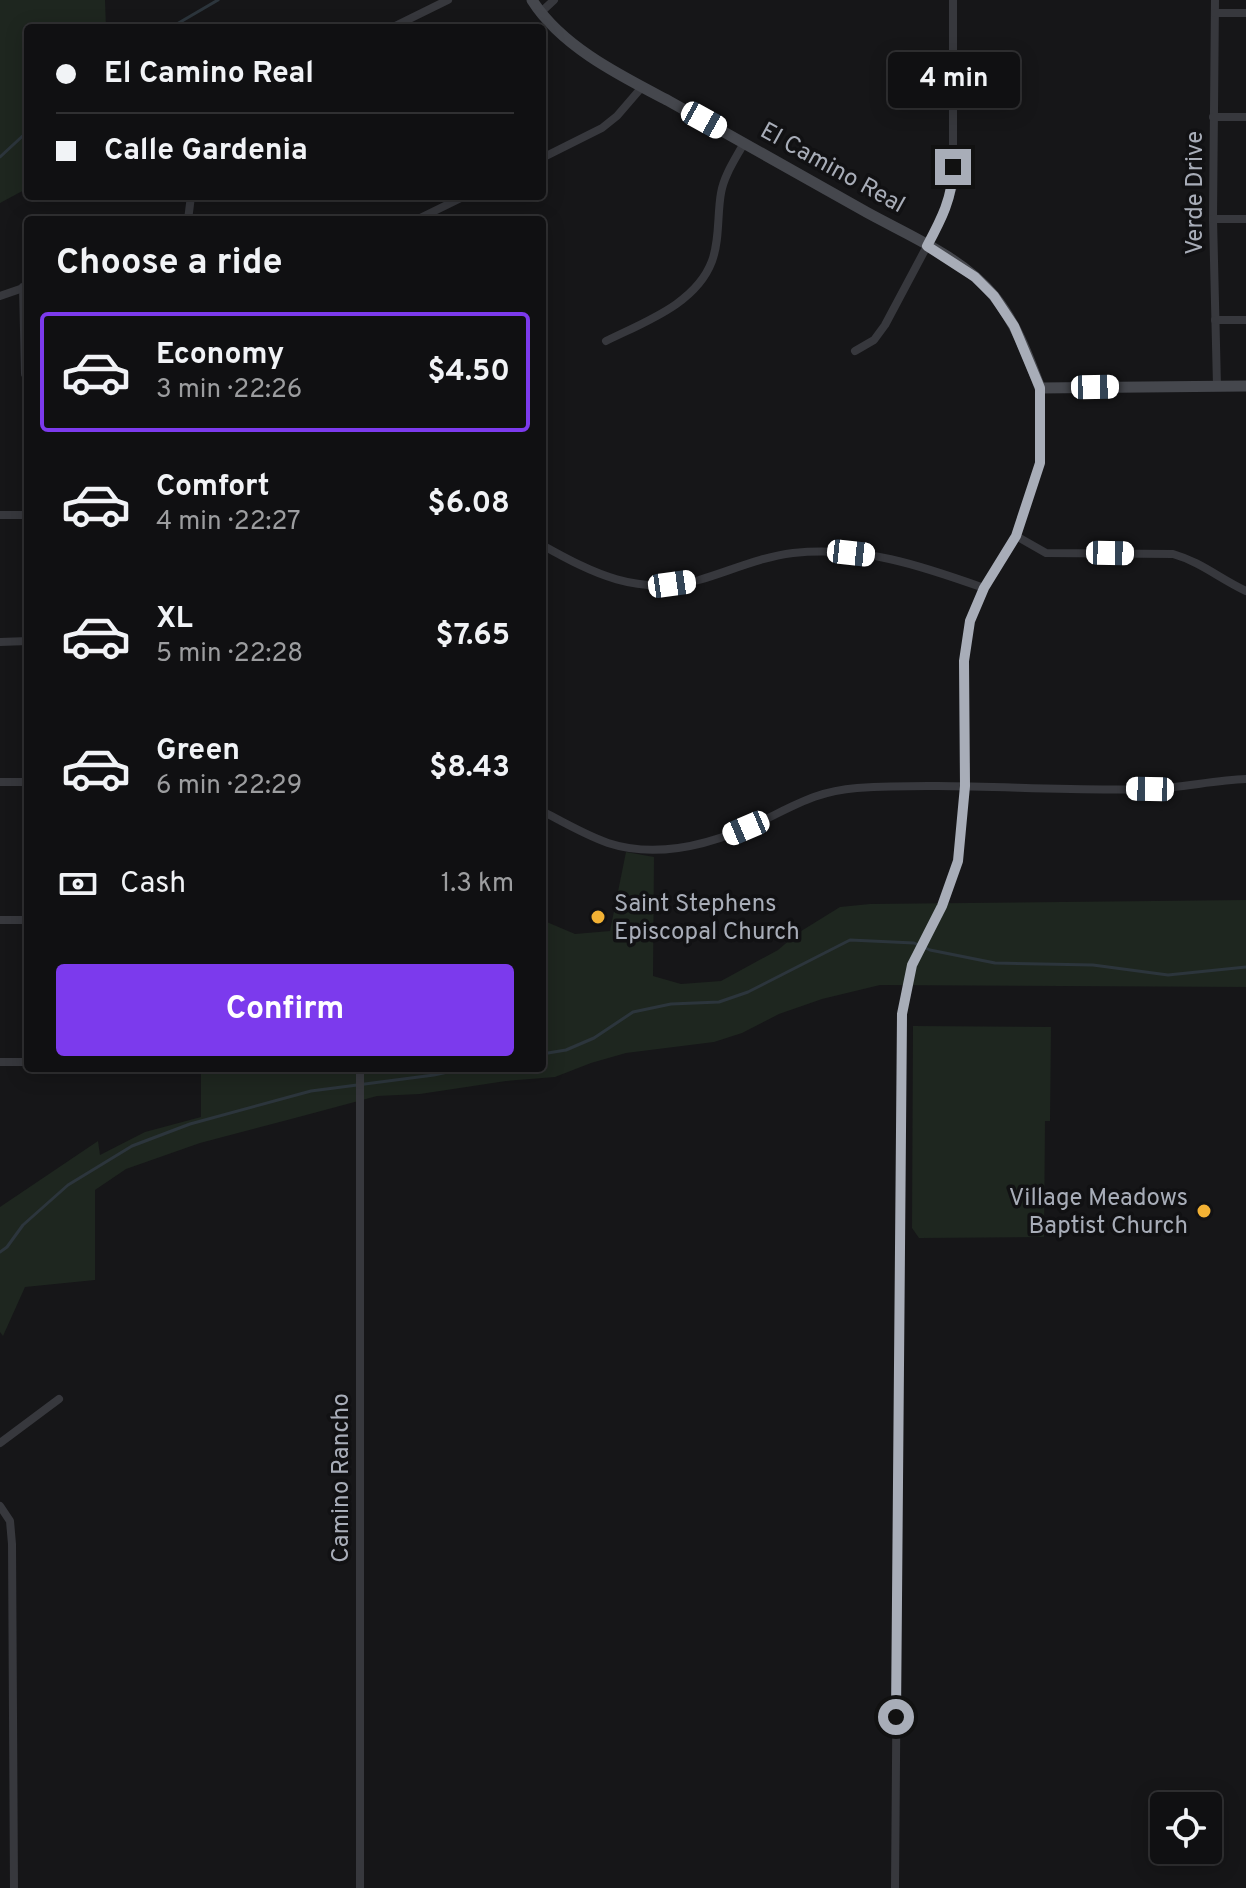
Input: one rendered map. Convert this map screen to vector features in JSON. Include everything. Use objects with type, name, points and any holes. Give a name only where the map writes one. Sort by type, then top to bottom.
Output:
[{"type":"street","points":[[399,24],[448,0]]},
{"type":"street","name":"El Camino Real","points":[[532,0],[566,40],[642,87],[927,246],[975,277],[994,296],[1014,326],[1040,388],[1040,463],[1016,536],[984,588],[970,621],[964,661],[965,786],[958,861],[942,906],[918,953],[905,989],[902,1014],[895,1888]]},
{"type":"street","points":[[540,13],[554,0]]},
{"type":"street","points":[[855,351],[874,340],[885,325],[943,216],[953,187],[953,0]]},
{"type":"street","name":"Verde Drive","points":[[1215,0],[1213,219],[1217,386]]},
{"type":"street","points":[[1215,13],[1246,13]]},
{"type":"street","points":[[546,156],[602,128],[642,87]]},
{"type":"street","points":[[1213,117],[1246,117]]},
{"type":"street","points":[[606,341],[672,308],[697,286],[712,262],[718,237],[721,190],[744,143]]},
{"type":"street","points":[[424,216],[457,200]]},
{"type":"street","points":[[1213,219],[1246,219]]},
{"type":"street","points":[[0,296],[24,288]]},
{"type":"street","points":[[1215,320],[1246,320]]},
{"type":"street","points":[[1040,388],[1246,386]]},
{"type":"street","points":[[0,515],[24,515]]},
{"type":"street","points":[[1016,536],[1046,553],[1173,554],[1193,559],[1228,583],[1246,591]]},
{"type":"street","points":[[546,547],[592,573],[618,582],[672,584],[696,581],[769,557],[834,552],[910,562],[984,588]]},
{"type":"street","points":[[0,642],[24,641]]},
{"type":"street","points":[[546,813],[608,843],[629,848],[673,848],[719,839],[769,818],[799,801],[833,791],[965,786],[1150,789],[1246,779]]},
{"type":"street","points":[[0,782],[24,782]]},
{"type":"street","points":[[0,920],[24,920]]},
{"type":"street","points":[[0,1062],[24,1062]]},
{"type":"street","name":"Camino Rancho","points":[[360,1072],[360,1888]]},
{"type":"street","points":[[0,1443],[59,1399]]},
{"type":"street","points":[[0,1506],[10,1521],[14,1888]]},
{"type":"street","points":[[0,1597],[12,1597]]},
{"type":"street","points":[[0,1746],[12,1746]]},
{"type":"shaded area","points":[[0,0],[105,0],[106,24],[24,24],[24,190],[0,203]]},
{"type":"shaded area","points":[[626,852],[654,857],[653,976],[681,984],[721,981],[778,950],[798,933],[840,907],[870,904],[1246,900],[1246,987],[880,985],[822,999],[714,1042],[626,1053],[555,1077],[420,1094],[377,1096],[200,1143],[126,1169],[95,1190],[95,1280],[25,1287],[3,1336],[0,1332],[0,1207],[98,1141],[100,1155],[145,1132],[201,1117],[201,1072],[546,1072],[546,922],[575,934],[610,931]]},
{"type":"shaded area","points":[[913,1026],[1051,1027],[1050,1121],[1045,1121],[1044,1237],[919,1238],[912,1228]]},
{"type":"waterway","points":[[177,24],[218,0]]},
{"type":"waterway","points":[[0,157],[24,135]]},
{"type":"waterway","points":[[546,1053],[566,1050],[594,1038],[633,1012],[671,1004],[719,1002],[748,992],[850,940],[914,943],[930,950],[995,963],[1093,965],[1168,975],[1246,967]]},
{"type":"waterway","points":[[0,1252],[23,1225],[68,1185],[132,1146],[190,1124],[311,1091],[448,1072]]},
{"type":"place","name":"Saint Stephens Episcopal Church","points":[[598,917]]},
{"type":"place","name":"Village Meadows Baptist Church","points":[[1204,1211]]},
{"type":"route","points":[[896,1717],[902,1014],[912,965],[942,906],[958,861],[965,786],[964,661],[970,621],[984,588],[1016,536],[1040,463],[1040,388],[1014,326],[994,296],[975,277],[927,246],[943,216],[953,187],[953,167]]}]
